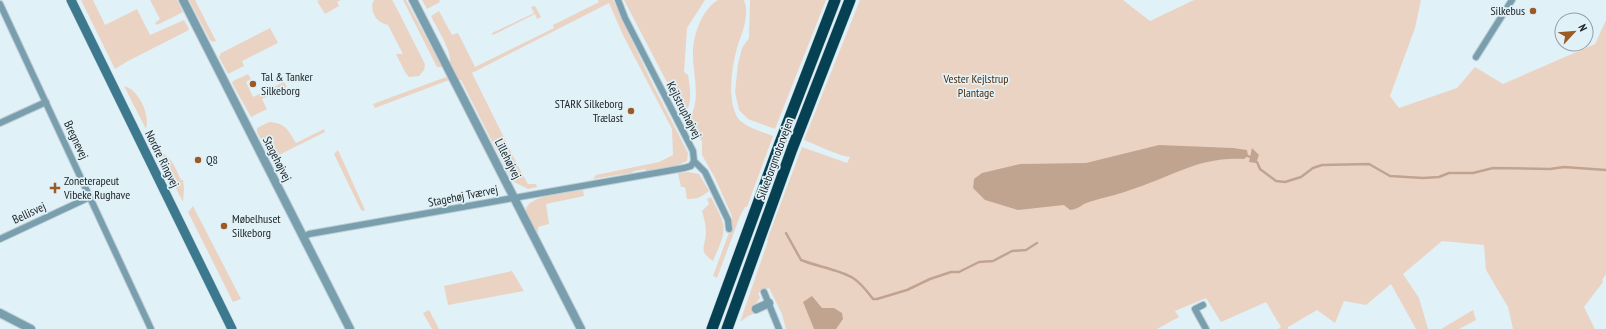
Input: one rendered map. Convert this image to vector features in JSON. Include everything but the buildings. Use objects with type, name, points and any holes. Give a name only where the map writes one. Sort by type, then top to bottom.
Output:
[{"type":"highway","name":"Silkeborgmotorvejen","points":[[712,329],[780,143],[835,0]]},
{"type":"highway","name":"Silkeborgmotorvejen","points":[[727,329],[792,149],[850,0]]},
{"type":"main road","name":"Nordre Ringvej","points":[[71,0],[232,329]]},
{"type":"street","name":"Stagehøjvej","points":[[183,0],[350,329]]},
{"type":"street","name":"Lillehøjvej","points":[[413,0],[581,329]]},
{"type":"street","name":"Kejlstruphøjvej","points":[[618,0],[625,18],[690,145],[694,155],[694,161],[705,172],[728,220],[729,229]]},
{"type":"street","points":[[1476,57],[1512,0]]},
{"type":"street","name":"Bregnevej","points":[[1,8],[152,329]]},
{"type":"street","points":[[0,123],[46,102]]},
{"type":"street","name":"Stagehøj Tværvej","points":[[304,237],[309,234],[684,168],[691,166],[694,161]]},
{"type":"street","name":"Bellisvej","points":[[0,239],[90,197]]},
{"type":"street","points":[[764,292],[779,329]]},
{"type":"street","points":[[756,309],[769,304]]},
{"type":"street","points":[[1203,306],[1196,310],[1206,329]]},
{"type":"street","points":[[0,313],[31,329]]},
{"type":"green space","points":[[81,0],[93,0],[105,25],[137,9],[150,35],[184,20],[189,29],[115,69]]},
{"type":"green space","points":[[150,0],[177,0],[183,12],[157,25],[155,23],[160,19]]},
{"type":"green space","points":[[189,0],[195,0],[216,41],[213,42],[210,40]]},
{"type":"green space","points":[[341,0],[337,2],[339,6],[325,14],[317,1]]},
{"type":"green space","points":[[374,0],[392,0],[394,3],[425,64],[424,70],[419,76],[409,77],[405,72],[396,54],[403,54],[388,25],[380,22],[374,14],[372,5]]},
{"type":"green space","points":[[403,0],[406,0],[442,67],[437,67]]},
{"type":"green space","points":[[422,0],[439,0],[440,2],[427,9]]},
{"type":"green space","points":[[598,0],[613,0],[652,83],[688,153],[687,161],[676,166],[646,171],[645,169],[631,173],[593,179],[596,175],[659,162],[673,155],[672,129],[623,35],[609,3],[472,73],[521,172],[528,184],[536,184],[537,187],[528,189],[512,181],[461,80],[459,80],[450,62],[449,52],[431,16],[439,11],[452,35],[458,33],[475,67],[554,28],[553,25],[599,2]]},
{"type":"green space","points":[[624,0],[705,0],[687,28],[684,72],[688,75],[690,101],[684,115]]},
{"type":"green space","points":[[718,0],[744,0],[746,6],[745,24],[732,70],[731,92],[735,113],[738,119],[746,124],[773,136],[747,207],[745,207],[740,216],[717,278],[713,276],[730,230],[732,216],[715,178],[702,155],[702,142],[690,117],[696,95],[693,62],[693,45],[695,35],[703,16],[711,5]]},
{"type":"green space","points":[[750,0],[826,0],[775,129],[748,119],[739,110],[735,92],[738,64],[742,48],[749,38]]},
{"type":"green space","name":"Vester Kejlstrup Plantage","points":[[860,0],[1123,0],[1150,21],[1194,0],[1421,0],[1415,28],[1390,96],[1399,108],[1457,88],[1475,67],[1503,84],[1577,52],[1594,52],[1594,44],[1606,20],[1606,274],[1602,280],[1603,282],[1584,307],[1595,329],[1513,329],[1508,307],[1486,270],[1484,245],[1442,241],[1403,274],[1419,298],[1428,329],[1416,329],[1391,284],[1366,305],[1344,301],[1335,323],[1317,310],[1288,327],[1288,329],[1278,329],[1281,327],[1266,302],[1221,322],[1206,298],[1175,311],[1179,317],[1157,329],[786,329],[782,314],[769,288],[758,293],[760,298],[753,307],[756,313],[748,316],[740,322],[768,241],[767,240],[802,147],[847,163],[850,157],[804,140]]},
{"type":"green space","points":[[535,6],[541,17],[537,19],[535,14],[493,35],[492,33],[534,13],[531,7]]},
{"type":"green space","points":[[270,28],[278,43],[242,61],[244,66],[228,74],[219,57],[221,53]]},
{"type":"green space","points":[[248,74],[251,79],[246,82],[253,97],[284,82],[287,87],[262,99],[267,109],[251,117],[232,83],[233,81]]},
{"type":"green space","points":[[446,77],[449,80],[375,108],[373,104]]},
{"type":"green space","points":[[124,86],[129,88],[139,97],[145,110],[147,123],[146,129]]},
{"type":"green space","points":[[269,122],[279,124],[286,128],[296,143],[324,129],[325,132],[271,159],[257,132],[257,128]]},
{"type":"green space","points":[[338,150],[365,210],[363,211],[361,210],[334,154]]},
{"type":"green space","points":[[157,151],[166,155],[175,167],[181,180],[183,180],[183,202]]},
{"type":"green space","points":[[688,172],[699,174],[709,191],[698,198],[687,199],[685,187],[681,187],[678,173]]},
{"type":"green space","points":[[583,190],[584,196],[546,204],[549,224],[538,227],[538,233],[526,211],[528,206],[533,201],[559,193]]},
{"type":"green space","points":[[711,197],[723,223],[724,229],[721,242],[713,261],[704,252],[706,230],[702,211],[709,204],[707,199]]},
{"type":"green space","points":[[193,206],[241,299],[233,302],[188,212]]},
{"type":"green space","points":[[512,271],[524,291],[448,305],[444,286]]},
{"type":"green space","points":[[429,310],[439,329],[432,329],[423,313]]},
{"type":"green space","points":[[1473,310],[1476,320],[1459,329],[1441,329]]},
{"type":"shaded area","points":[[1159,145],[1233,148],[1247,150],[1248,156],[1244,159],[1215,160],[1201,163],[1150,183],[1086,203],[1076,209],[1070,210],[1064,205],[1018,210],[985,200],[973,188],[974,179],[982,173],[1020,164],[1086,163]]},
{"type":"shaded area","points":[[1252,148],[1259,155],[1256,163],[1249,162]]},
{"type":"shaded area","points":[[812,296],[822,308],[834,308],[842,313],[843,319],[836,329],[814,329],[803,302]]},
{"type":"waterway","points":[[1257,162],[1260,169],[1276,181],[1285,182],[1301,177],[1313,168],[1322,165],[1369,164],[1390,176],[1423,178],[1439,177],[1449,173],[1473,173],[1493,168],[1550,169],[1564,167],[1606,170]]},
{"type":"waterway","points":[[786,233],[801,260],[848,275],[856,280],[873,299],[907,290],[930,279],[951,272],[959,272],[979,262],[993,261],[1012,251],[1026,250],[1037,243]]},
{"type":"place","name":"Silkebus","points":[[1533,11]]},
{"type":"place","name":"Tal & Tanker Silkeborg","points":[[253,84]]},
{"type":"place","name":"STARK Silkeborg Trælast","points":[[631,111]]},
{"type":"place","name":"Q8","points":[[198,160]]},
{"type":"place","name":"Zoneterapeut Vibeke Rughave","points":[[55,188]]},
{"type":"place","name":"Møbelhuset Silkeborg","points":[[224,226]]}]
